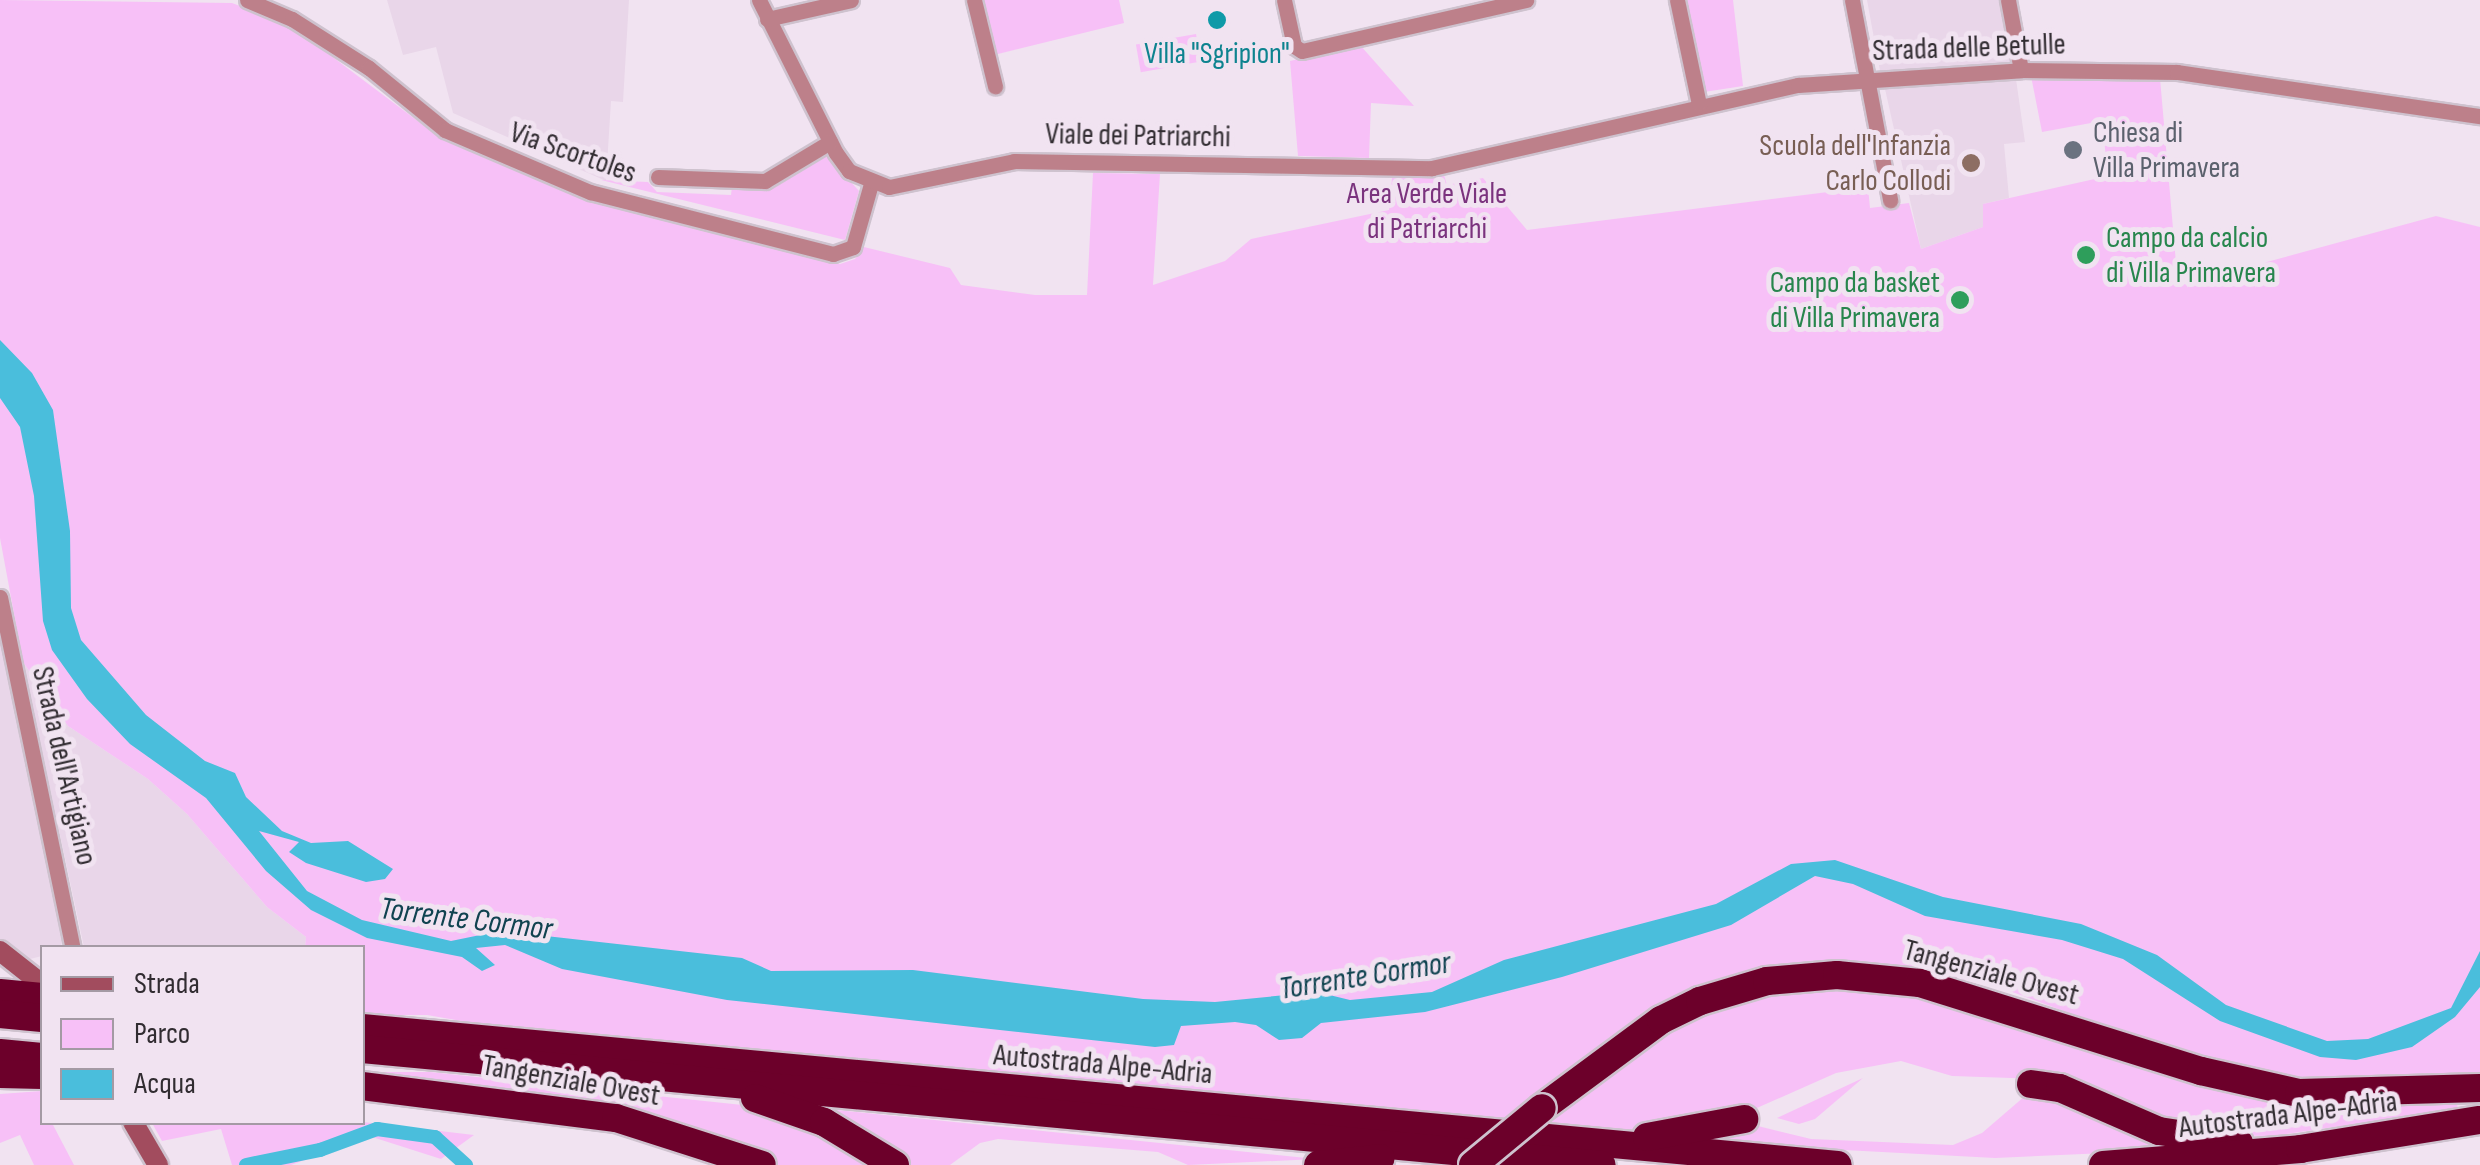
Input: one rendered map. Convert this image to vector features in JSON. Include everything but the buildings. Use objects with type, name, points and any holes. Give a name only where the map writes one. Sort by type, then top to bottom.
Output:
[{"type":"highway","name":"Tangenziale Ovest","points":[[1474,1165],[1542,1108],[1660,1020],[1700,1001],[1768,981],[1837,975],[1920,983],[2282,1090],[2378,1096],[2480,1088]]},
{"type":"highway","points":[[0,994],[40,984]]},
{"type":"highway","points":[[0,1014],[40,1018]]},
{"type":"highway","name":"Autostrada Alpe-Adria","points":[[365,1028],[1838,1165]]},
{"type":"highway","name":"Autostrada Alpe-Adria","points":[[365,1049],[1602,1165]]},
{"type":"highway","points":[[0,1053],[40,1057]]},
{"type":"highway","points":[[0,1072],[40,1075]]},
{"type":"highway","points":[[612,1072],[658,1087],[788,1107],[895,1165]]},
{"type":"highway","points":[[2031,1084],[2060,1088],[2160,1130],[2306,1157]]},
{"type":"highway","name":"Tangenziale Ovest","points":[[365,1086],[616,1118],[762,1165]]},
{"type":"highway","name":"Tangenziale Ovest","points":[[365,1103],[580,1127],[711,1165]]},
{"type":"highway","points":[[1534,1138],[1566,1130],[1656,1137],[1744,1119]]},
{"type":"highway","name":"Autostrada Alpe-Adria","points":[[2306,1157],[2480,1120]]},
{"type":"highway","name":"Autostrada Alpe-Adria","points":[[2103,1165],[2306,1157],[2480,1138]]},
{"type":"highway","points":[[1318,1165],[1380,1158],[1474,1165]]},
{"type":"highway","points":[[1523,1165],[1555,1160]]},
{"type":"street","name":"Via Scortoles","points":[[247,0],[292,19],[369,68],[445,130],[590,192],[833,254],[853,247],[871,184]]},
{"type":"street","points":[[759,0],[830,142],[849,171],[871,184]]},
{"type":"street","points":[[767,19],[851,0]]},
{"type":"street","points":[[974,0],[996,86]]},
{"type":"street","points":[[1284,0],[1294,46],[1302,51],[1526,0]]},
{"type":"street","points":[[1677,0],[1698,104]]},
{"type":"street","points":[[1852,0],[1890,200]]},
{"type":"street","points":[[2008,0],[2021,70]]},
{"type":"street","name":"Strada delle Betulle","points":[[1466,162],[1698,104],[1868,79],[2021,70],[2177,72],[2480,116]]},
{"type":"street","points":[[658,177],[765,182],[830,142]]},
{"type":"street","name":"Viale dei Patriarchi","points":[[871,184],[890,186],[1014,161],[1432,168],[1466,162]]},
{"type":"street","name":"Strada dell'Artigiano","points":[[0,597],[72,945]]},
{"type":"street","points":[[0,951],[40,983]]},
{"type":"street","points":[[135,1125],[158,1165]]},
{"type":"shaded area","points":[[387,0],[629,0],[623,102],[611,101],[606,181],[453,113],[436,47],[403,55]]},
{"type":"shaded area","points":[[1867,0],[2002,0],[2014,63],[1880,71]]},
{"type":"shaded area","points":[[2016,79],[2025,142],[2004,144],[2009,198],[1983,204],[1983,227],[1921,249],[1885,89]]},
{"type":"shaded area","points":[[0,629],[64,931],[61,945],[40,945],[40,956],[26,960],[0,942]]},
{"type":"shaded area","points":[[23,662],[68,726],[148,779],[187,814],[267,907],[306,937],[305,945],[84,945]]},
{"type":"green space","name":"Area Verde Viale di Patriarchi","points":[[0,0],[232,3],[290,25],[435,134],[575,195],[840,264],[855,259],[864,247],[950,268],[961,285],[1035,295],[1087,295],[1093,173],[1160,174],[1153,285],[1225,261],[1251,239],[1389,210],[1392,178],[1444,175],[1447,185],[1483,178],[1527,230],[1868,187],[1870,208],[1909,203],[1921,249],[1983,227],[1983,204],[2108,176],[2102,121],[2042,132],[2031,76],[2160,78],[2178,286],[2436,216],[2480,227],[2480,1072],[2400,1085],[2325,1085],[2177,1053],[1996,986],[1873,963],[1763,973],[1516,1120],[502,1028],[427,1015],[365,1015],[365,945],[305,945],[306,937],[267,907],[187,814],[148,779],[68,726],[23,662],[0,538]]},
{"type":"green space","points":[[980,0],[1119,0],[1124,23],[994,55]]},
{"type":"green space","points":[[1686,0],[1733,0],[1743,86],[1704,92]]},
{"type":"green space","points":[[1196,34],[1201,62],[1141,72],[1136,45]]},
{"type":"green space","points":[[1360,45],[1414,106],[1371,103],[1369,158],[1298,156],[1290,61]]},
{"type":"green space","points":[[825,153],[859,191],[845,240],[601,180],[648,182],[657,192],[731,195],[732,186],[769,185]]},
{"type":"green space","points":[[1823,986],[1899,991],[2342,1104],[2457,1104],[2458,1109],[2273,1136],[2206,1135],[2043,1079],[1952,1076],[1901,1061],[1836,1073],[1741,1115],[1642,1133],[1543,1125],[1644,1047],[1698,1017],[1788,989]]},
{"type":"green space","points":[[365,1072],[430,1072],[752,1106],[887,1165],[778,1165],[739,1148],[365,1082]]},
{"type":"green space","points":[[1863,1078],[1815,1119],[1799,1124],[1777,1118]]},
{"type":"green space","points":[[40,1091],[40,1125],[53,1125],[74,1165],[34,1165],[20,1135],[0,1143],[0,1094]]},
{"type":"green space","points":[[2042,1092],[2174,1142],[2174,1150],[1995,1158],[1696,1142],[1754,1125],[1811,1139],[1953,1145],[1982,1133],[2025,1096]]},
{"type":"green space","points":[[817,1108],[1316,1159],[1188,1165],[1158,1152],[998,1139],[980,1143],[950,1165],[904,1165]]},
{"type":"green space","points":[[365,1122],[474,1135],[441,1159],[369,1136],[291,1165],[232,1165],[221,1129],[162,1141],[153,1125]]},
{"type":"water","points":[[0,340],[32,373],[53,410],[70,531],[71,608],[81,640],[146,715],[205,761],[235,773],[246,797],[282,831],[311,843],[348,841],[393,869],[385,879],[366,882],[306,863],[289,852],[299,842],[259,831],[307,891],[362,920],[451,941],[490,933],[537,935],[742,958],[771,971],[913,970],[1143,999],[1215,1002],[1317,992],[1350,1000],[1432,992],[1504,960],[1716,904],[1791,864],[1835,860],[1943,897],[2081,924],[2157,955],[2226,1005],[2327,1041],[2368,1039],[2451,1008],[2480,951],[2480,987],[2455,1017],[2412,1047],[2356,1060],[2320,1057],[2220,1021],[2123,959],[2062,940],[1925,916],[1853,884],[1815,876],[1731,925],[1562,977],[1425,1012],[1321,1023],[1302,1038],[1279,1040],[1256,1025],[1235,1022],[1181,1026],[1174,1045],[1155,1047],[727,1000],[562,969],[505,945],[476,948],[495,965],[482,971],[462,957],[367,938],[311,910],[266,871],[206,798],[130,744],[87,699],[52,650],[43,621],[34,496],[20,427],[0,398]]},
{"type":"waterway","points":[[246,1165],[320,1150],[377,1129],[435,1137],[466,1165]]},
{"type":"place","name":"Villa \"Sgripion\"","points":[[1217,20]]},
{"type":"place","name":"Chiesa di Villa Primavera","points":[[2073,150]]},
{"type":"place","name":"Scuola dell'Infanzia Carlo Collodi","points":[[1971,163]]},
{"type":"place","name":"Campo da calcio di Villa Primavera","points":[[2086,255]]},
{"type":"place","name":"Campo da basket di Villa Primavera","points":[[1960,300]]},
{"type":"water label","name":"Torrente Cormor","points":[[466,920]]},
{"type":"water label","name":"Torrente Cormor","points":[[1365,977]]}]
